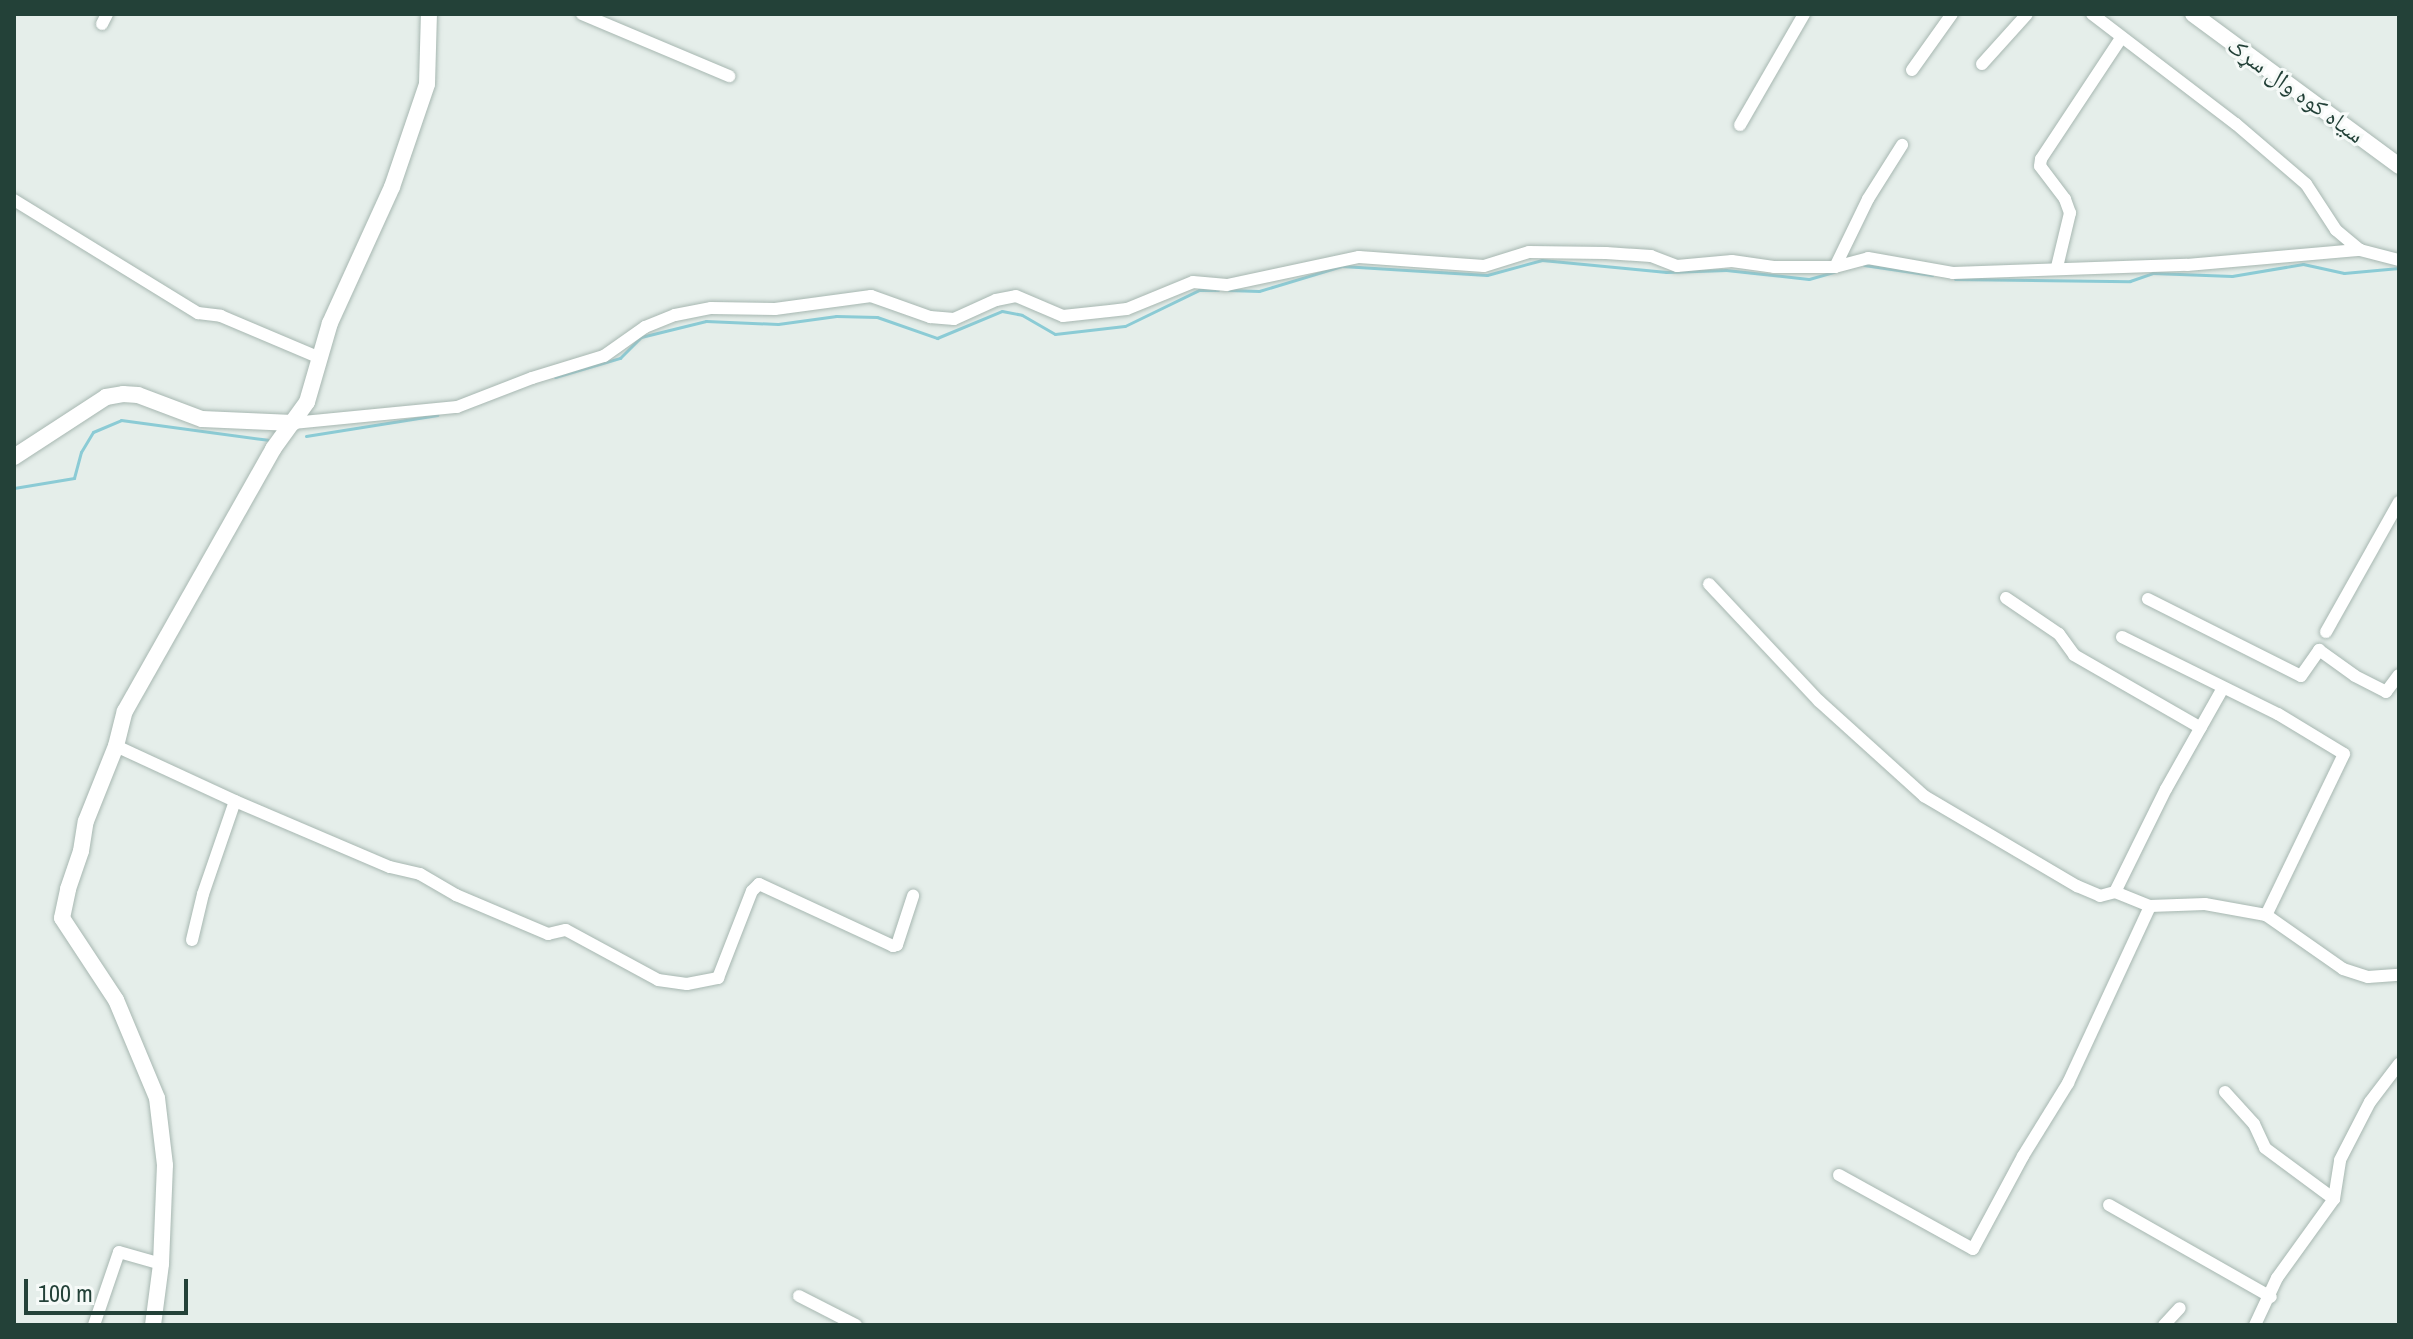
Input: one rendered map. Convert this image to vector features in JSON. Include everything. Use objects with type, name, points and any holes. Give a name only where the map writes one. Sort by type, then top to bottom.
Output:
[{"type":"street","points":[[153,1325],[161,1264],[165,1165],[157,1098],[116,1000],[62,918],[86,821],[116,746],[125,711],[183,603],[273,449],[307,402],[330,323],[392,187],[427,84],[429,14]]},
{"type":"street","points":[[582,14],[729,76]]},
{"type":"street","points":[[1740,125],[1804,14]]},
{"type":"street","points":[[1912,70],[1952,14]]},
{"type":"street","points":[[1982,64],[2027,14]]},
{"type":"street","points":[[2092,14],[2236,124],[2306,184],[2336,230],[2360,250]]},
{"type":"street","name":"سیاه کوه وال سړک","points":[[2193,14],[2399,166]]},
{"type":"street","points":[[2057,267],[2070,213],[2065,199],[2040,166],[2041,159],[2121,38]]},
{"type":"street","points":[[1835,267],[1868,199],[1902,145]]},
{"type":"street","points":[[14,200],[198,313],[221,316],[320,358]]},
{"type":"street","points":[[14,457],[106,397],[123,394],[138,395],[202,419],[293,423],[457,407],[532,378],[604,356],[645,327],[665,319],[711,308],[775,309],[871,296],[930,317],[954,319],[996,300],[1016,296],[1063,316],[1127,309],[1193,282],[1227,285],[1359,257],[1484,266],[1529,252],[1651,256],[1677,266],[1732,261],[1774,267],[1835,267],[1868,258],[1953,273],[2057,267],[2187,265],[2360,250],[2399,260]]},
{"type":"street","points":[[2326,632],[2399,502]]},
{"type":"street","points":[[1709,584],[1780,655],[1791,672],[1819,701],[1924,796],[2077,886],[2100,896],[2115,892],[2150,906],[2205,904],[2266,915],[2343,969],[2368,977],[2399,975]]},
{"type":"street","points":[[2006,598],[2059,634],[2074,655],[2201,728]]},
{"type":"street","points":[[2148,599],[2301,676],[2319,650],[2355,676],[2386,692],[2399,675]]},
{"type":"street","points":[[2122,637],[2278,714],[2344,754],[2266,915]]},
{"type":"street","points":[[2115,892],[2166,789],[2223,688]]},
{"type":"street","points":[[116,746],[390,867],[420,874],[456,895],[548,934],[566,930],[658,980],[687,984],[718,978],[752,891],[759,884],[893,946],[897,945],[913,896]]},
{"type":"street","points":[[192,940],[203,894],[235,801]]},
{"type":"street","points":[[1839,1175],[1973,1249],[2023,1156],[2068,1083],[2150,906]]},
{"type":"street","points":[[2255,1325],[2271,1297],[2277,1278],[2334,1199],[2340,1160],[2370,1102],[2399,1064]]},
{"type":"street","points":[[2225,1092],[2254,1124],[2265,1148],[2334,1199]]},
{"type":"street","points":[[2109,1205],[2271,1297]]},
{"type":"street","points":[[94,1325],[119,1252],[161,1264]]},
{"type":"street","points":[[799,1296],[856,1325]]},
{"type":"street","points":[[2164,1325],[2180,1308]]},
{"type":"waterway","points":[[1229,290],[1259,291],[1342,266],[1487,275],[1542,260],[1666,272],[1726,270],[1809,279],[1834,272]]},
{"type":"waterway","points":[[1955,279],[2130,281],[2153,273],[2232,276],[2303,264],[2344,273],[2399,268]]},
{"type":"waterway","points":[[1864,265],[1932,275]]},
{"type":"waterway","points":[[555,377],[620,358],[641,337],[706,321],[778,324],[836,316],[877,317],[937,338],[1002,311],[1022,315],[1055,334],[1125,326],[1199,290],[1218,290]]},
{"type":"waterway","points":[[306,436],[437,415]]},
{"type":"waterway","points":[[14,488],[74,478],[81,452],[93,432],[121,420],[268,440]]}]
